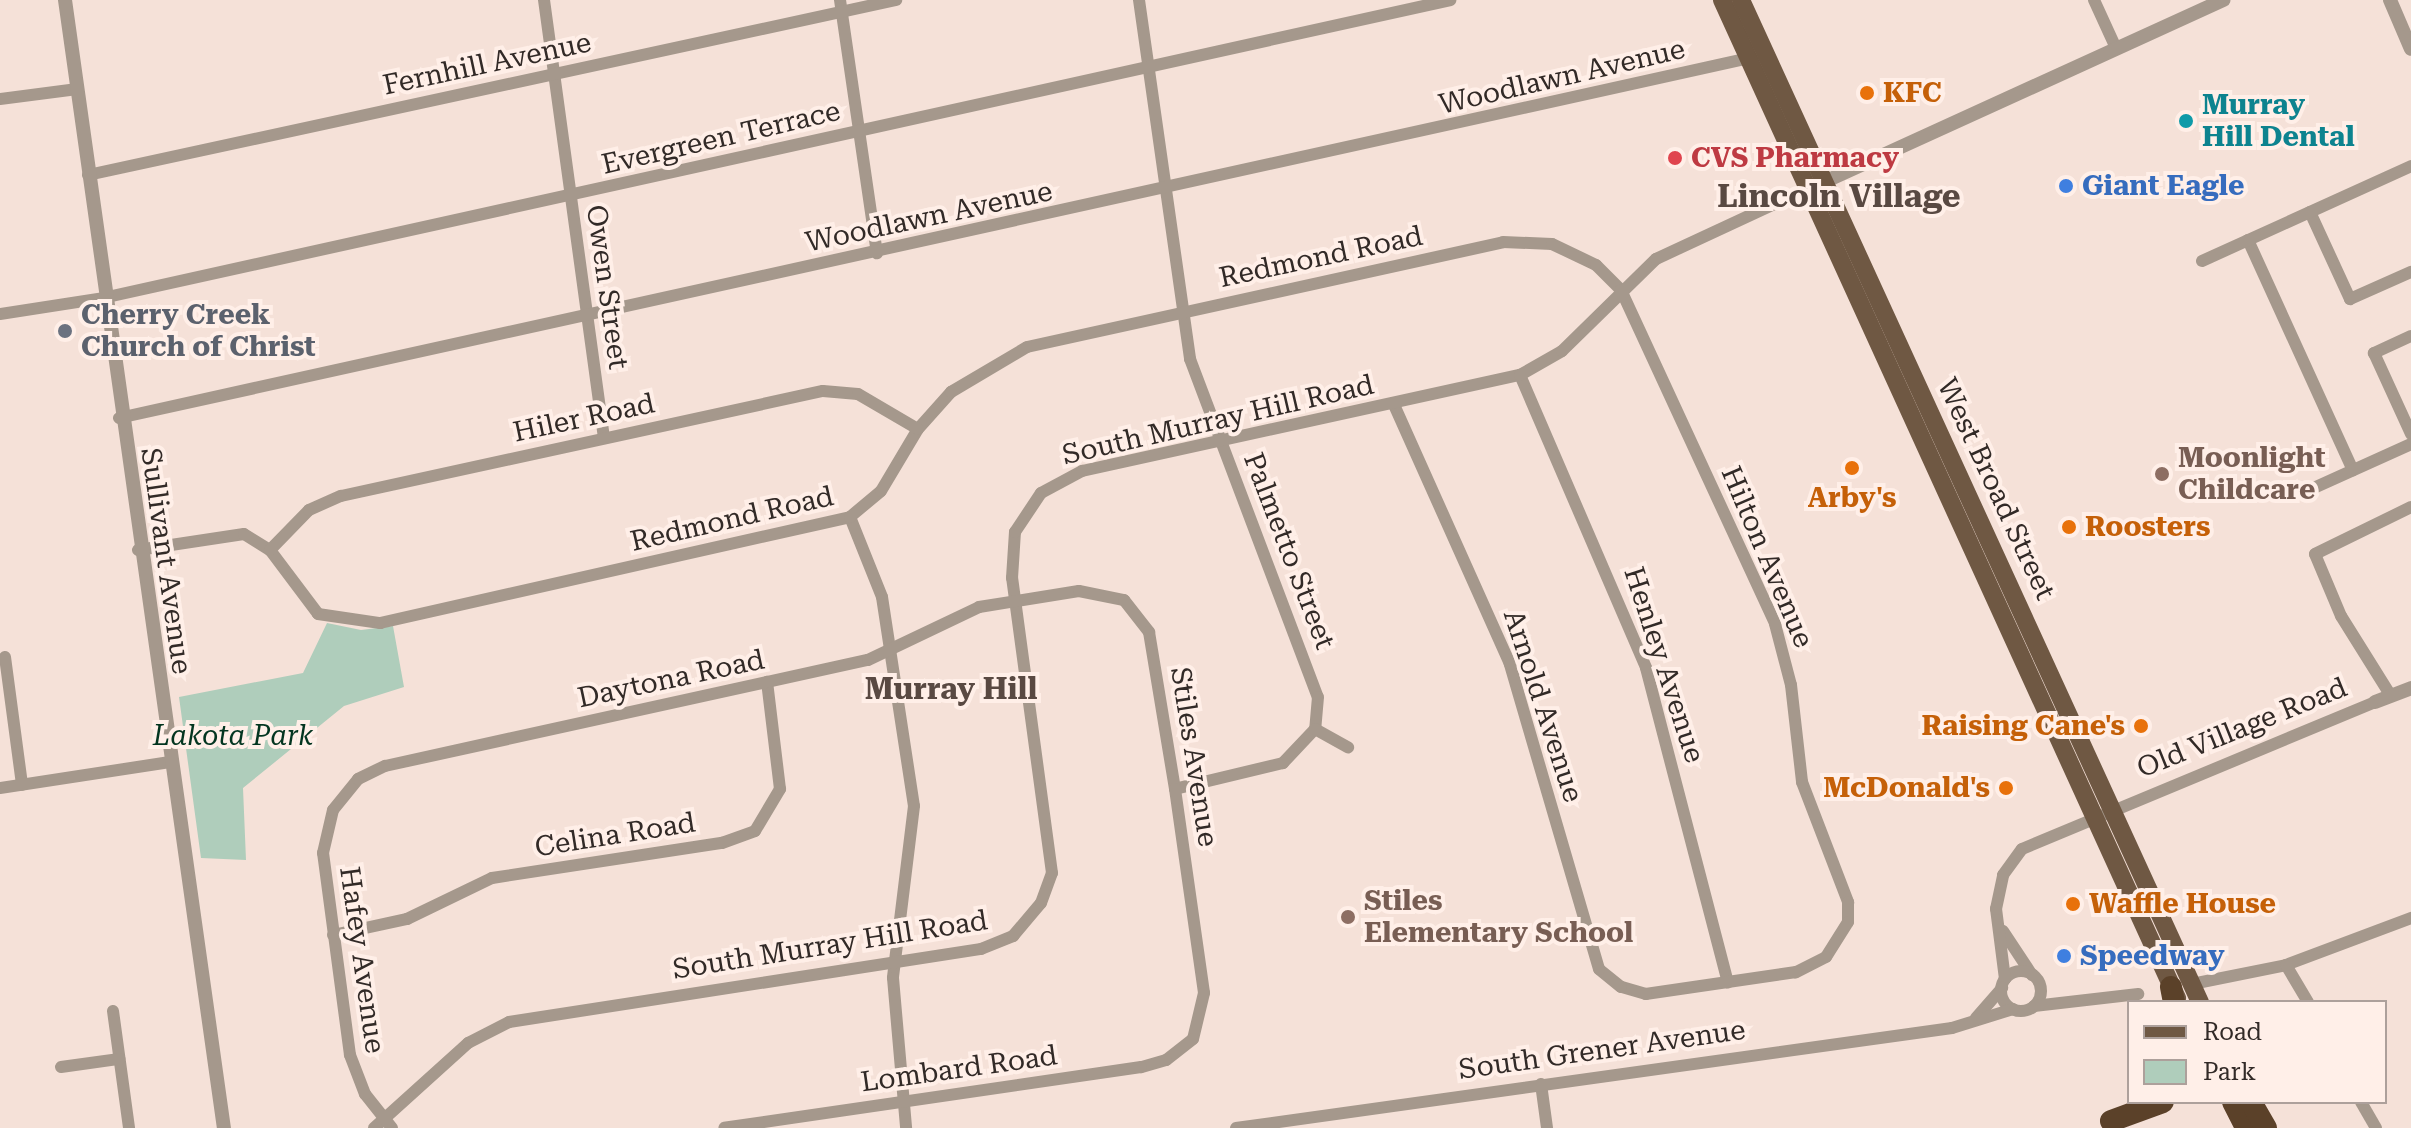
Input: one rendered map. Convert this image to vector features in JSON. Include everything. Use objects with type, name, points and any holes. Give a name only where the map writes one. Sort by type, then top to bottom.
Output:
[{"type":"highway","points":[[2106,1125],[2138,1104]]},
{"type":"highway","points":[[2106,1125],[2158,1104]]},
{"type":"highway","points":[[2234,1104],[2246,1128]]},
{"type":"highway","points":[[2252,1104],[2266,1128]]},
{"type":"main road","name":"West Broad Street","points":[[1722,0],[1974,507],[2111,808],[2179,994]]},
{"type":"main road","name":"West Broad Street","points":[[1741,0],[1916,426],[2092,816],[2179,994]]},
{"type":"main road","points":[[1916,426],[1961,499],[1974,507]]},
{"type":"main road","points":[[1955,512],[2023,615]]},
{"type":"main road","points":[[2226,1104],[2236,1128]]},
{"type":"main road","points":[[2246,1104],[2256,1128]]},
{"type":"street","name":"Sullivant Avenue","points":[[65,0],[119,418],[224,1128]]},
{"type":"street","name":"Owen Street","points":[[544,0],[604,438]]},
{"type":"street","name":"Fernhill Avenue","points":[[88,175],[554,73],[841,6],[896,0]]},
{"type":"street","name":"Palmetto Street","points":[[1139,0],[1181,312],[1220,441],[1315,683],[1315,729]]},
{"type":"street","name":"Evergreen Terrace","points":[[0,314],[103,298],[1450,0]]},
{"type":"street","points":[[2094,0],[2116,48]]},
{"type":"street","points":[[1816,185],[2223,0]]},
{"type":"street","points":[[2390,0],[2411,49]]},
{"type":"street","points":[[841,6],[862,131],[877,253]]},
{"type":"street","name":"Woodlawn Avenue","points":[[119,418],[1749,58]]},
{"type":"street","points":[[0,99],[77,89]]},
{"type":"street","points":[[2202,261],[2411,166]]},
{"type":"street","name":"South Murray Hill Road","points":[[383,1125],[468,1043],[509,1022],[895,962],[1004,940],[1033,917],[1047,888],[1052,856],[1016,600],[1015,532],[1041,493],[1082,471],[1520,375],[1562,351],[1621,290],[1668,252],[1816,185]]},
{"type":"street","points":[[2310,212],[2350,299],[2411,272]]},
{"type":"street","name":"Redmond Road","points":[[138,550],[232,532],[270,550],[311,609],[368,625],[850,517],[881,491],[918,429],[960,385],[1010,354],[1181,312],[1516,240],[1569,250],[1621,290]]},
{"type":"street","points":[[2248,240],[2353,470]]},
{"type":"street","name":"Hilton Avenue","points":[[1621,290],[1783,646],[1802,782],[1846,889],[1848,922],[1839,944],[1803,971],[1728,982]]},
{"type":"street","points":[[2411,336],[2374,353],[2411,434]]},
{"type":"street","name":"Henley Avenue","points":[[1520,375],[1646,668],[1728,982]]},
{"type":"street","name":"Hiler Road","points":[[270,550],[309,510],[341,496],[842,390],[890,408],[918,429]]},
{"type":"street","name":"Arnold Avenue","points":[[1393,403],[1505,651],[1587,945],[1613,982],[1646,994],[1728,982]]},
{"type":"street","points":[[2307,491],[2411,444]]},
{"type":"street","points":[[2391,696],[2341,616],[2315,554],[2411,507]]},
{"type":"street","points":[[850,517],[876,575],[891,651],[915,829],[895,962],[901,1101],[906,1128]]},
{"type":"street","name":"Stiles Avenue","points":[[1016,600],[1102,591],[1134,609],[1149,632],[1204,993],[1193,1039]]},
{"type":"street","name":"Daytona Road","points":[[338,801],[385,766],[767,682],[891,651],[959,613],[1016,600]]},
{"type":"street","points":[[5,657],[22,785]]},
{"type":"street","name":"Celina Road","points":[[333,935],[407,919],[492,878],[722,843],[755,831],[777,800],[781,776],[767,682]]},
{"type":"street","name":"Old Village Road","points":[[2092,816],[2411,688]]},
{"type":"street","points":[[1175,789],[1283,763],[1315,729],[1348,747]]},
{"type":"street","points":[[0,788],[170,762]]},
{"type":"street","name":"Hafey Avenue","points":[[338,801],[323,853],[333,935],[355,1072],[383,1125]]},
{"type":"street","points":[[2013,1009],[2004,984],[1996,909],[2003,875],[2022,849],[2092,816]]},
{"type":"street","points":[[1996,909],[2041,988],[2085,1002]]},
{"type":"street","points":[[2179,994],[2286,965],[2411,918]]},
{"type":"street","points":[[2286,965],[2307,1000]]},
{"type":"street","points":[[1974,1020],[2004,984],[2032,975]]},
{"type":"street","points":[[2034,1006],[2041,988]]},
{"type":"street","name":"South Grener Avenue","points":[[1236,1128],[1974,1020],[2013,1009],[2138,994]]},
{"type":"street","points":[[113,1011],[129,1128]]},
{"type":"street","name":"Lombard Road","points":[[724,1128],[1141,1067],[1176,1055],[1193,1039]]},
{"type":"street","points":[[61,1067],[119,1059]]},
{"type":"street","points":[[1541,1084],[1547,1128]]},
{"type":"street","points":[[2362,1104],[2376,1128]]},
{"type":"green space","name":"Lakota Park","points":[[327,623],[361,630],[393,626],[404,687],[344,706],[243,788],[246,860],[201,858],[179,697],[303,673]]},
{"type":"place","name":"KFC","points":[[1867,93]]},
{"type":"place","name":"Murray Hill Dental","points":[[2186,121]]},
{"type":"place","name":"CVS Pharmacy","points":[[1675,158]]},
{"type":"place","name":"Giant Eagle","points":[[2066,186]]},
{"type":"place","name":"Cherry Creek Church of Christ","points":[[65,331]]},
{"type":"place","name":"Arby's","points":[[1852,468]]},
{"type":"place","name":"Moonlight Childcare","points":[[2162,474]]},
{"type":"place","name":"Roosters","points":[[2069,527]]},
{"type":"place","name":"Raising Cane's","points":[[2141,726]]},
{"type":"place","name":"McDonald's","points":[[2006,788]]},
{"type":"place","name":"Waffle House","points":[[2073,904]]},
{"type":"place","name":"Stiles Elementary School","points":[[1348,917]]},
{"type":"place","name":"Speedway","points":[[2064,956]]},
{"type":"district","name":"Lincoln Village","points":[[1839,196]]},
{"type":"district","name":"Murray Hill","points":[[951,689]]}]
